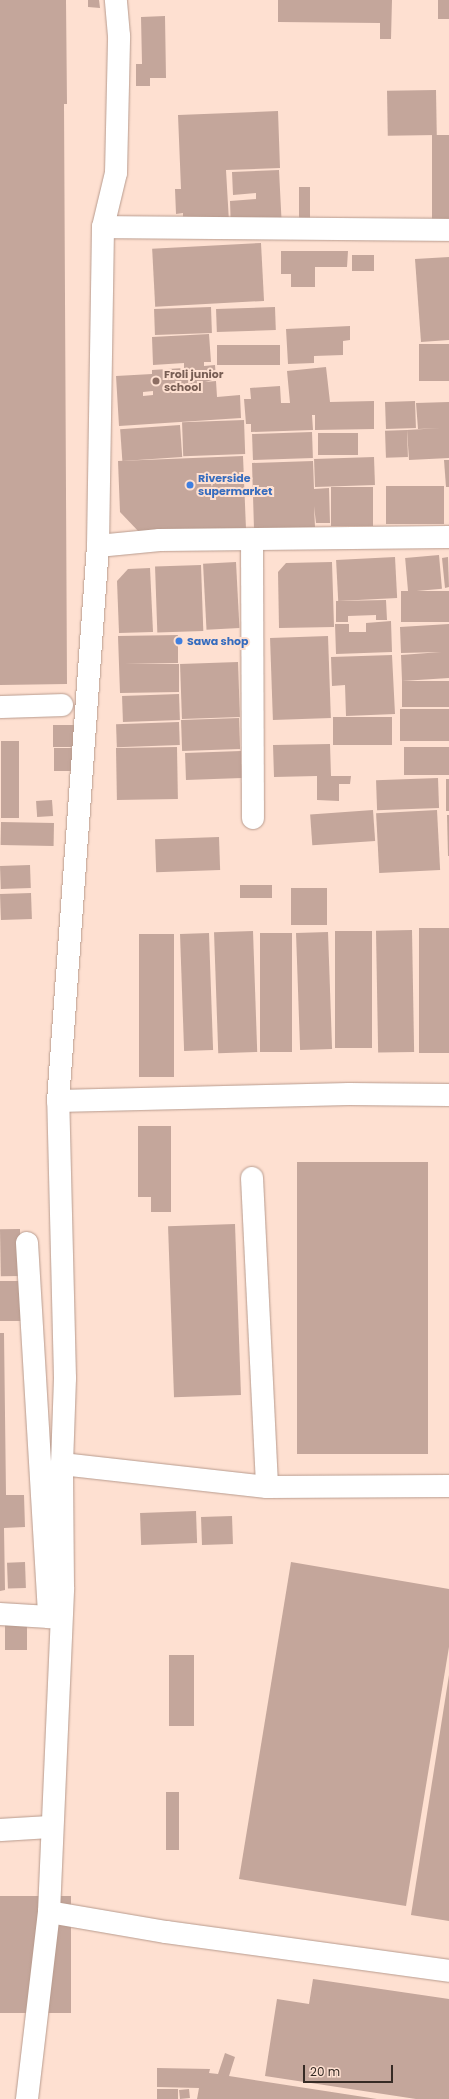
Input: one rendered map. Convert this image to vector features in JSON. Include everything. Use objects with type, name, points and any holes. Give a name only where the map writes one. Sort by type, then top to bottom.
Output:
[{"type":"street","points":[[27,2099],[49,1912],[51,1827],[63,1587],[62,1464],[65,1378],[58,1101],[98,546],[103,227],[116,173],[119,36],[116,0]]},
{"type":"street","points":[[103,227],[449,230]]},
{"type":"street","points":[[98,546],[160,540],[449,537]]},
{"type":"street","points":[[252,540],[253,818]]},
{"type":"street","points":[[0,707],[62,705]]},
{"type":"street","points":[[58,1101],[349,1094],[449,1095]]},
{"type":"street","points":[[252,1178],[267,1487]]},
{"type":"street","points":[[27,1243],[49,1617]]},
{"type":"street","points":[[62,1464],[267,1487],[449,1486]]},
{"type":"street","points":[[49,1617],[63,1587]]},
{"type":"street","points":[[0,1614],[49,1617]]},
{"type":"street","points":[[0,1830],[51,1827]]},
{"type":"street","points":[[49,1912],[166,1932],[449,1971]]},
{"type":"building","points":[[0,0],[66,0],[67,104],[64,104],[67,684],[0,685]]},
{"type":"building","points":[[88,0],[99,0],[100,8],[88,7]]},
{"type":"building","points":[[278,0],[392,0],[391,39],[380,39],[380,23],[278,22]]},
{"type":"building","points":[[438,0],[449,0],[449,19],[438,19]]},
{"type":"building","points":[[165,16],[166,78],[150,78],[150,86],[136,86],[136,64],[142,64],[141,17]]},
{"type":"building","points":[[436,90],[437,135],[388,136],[387,91]]},
{"type":"building","points":[[278,111],[280,168],[226,170],[229,222],[183,222],[183,213],[176,214],[175,189],[181,189],[178,115]]},
{"type":"building","points":[[432,135],[449,135],[449,219],[432,219]]},
{"type":"building","points":[[279,170],[282,229],[231,231],[230,201],[256,199],[256,193],[233,195],[232,172]]},
{"type":"building","points":[[299,187],[310,187],[310,220],[299,220]]},
{"type":"building","points":[[261,243],[264,301],[155,307],[152,249]]},
{"type":"building","points":[[281,251],[348,251],[347,267],[315,267],[315,287],[291,287],[291,274],[281,274]]},
{"type":"building","points":[[352,255],[374,255],[374,271],[352,271]]},
{"type":"building","points":[[449,257],[449,340],[421,342],[415,259]]},
{"type":"building","points":[[211,307],[212,333],[155,335],[154,309]]},
{"type":"building","points":[[275,307],[276,330],[217,332],[216,309]]},
{"type":"building","points":[[350,326],[350,340],[343,341],[343,355],[314,356],[314,363],[288,364],[286,329]]},
{"type":"building","points":[[209,334],[211,362],[204,362],[204,366],[215,365],[216,379],[205,382],[216,381],[217,397],[240,395],[241,418],[119,426],[116,376],[152,374],[152,370],[184,368],[184,363],[153,365],[152,337]],"holes":[[[153,391],[153,395],[143,396],[143,392]]]},
{"type":"building","points":[[419,344],[449,344],[449,381],[419,381]]},
{"type":"building","points":[[217,345],[280,345],[280,365],[217,365]]},
{"type":"building","points":[[326,367],[330,402],[374,401],[374,429],[315,430],[315,415],[312,415],[313,430],[251,432],[251,424],[246,424],[244,399],[251,399],[250,388],[280,386],[281,403],[290,403],[287,371]]},
{"type":"building","points":[[415,401],[416,428],[386,429],[385,402]]},
{"type":"building","points":[[449,402],[449,458],[409,460],[407,430],[441,428],[418,429],[416,403]]},
{"type":"building","points":[[244,420],[245,454],[183,456],[182,422]]},
{"type":"building","points":[[180,425],[182,457],[122,461],[120,429]]},
{"type":"building","points":[[407,430],[408,457],[386,458],[385,431]]},
{"type":"building","points":[[312,432],[313,458],[253,460],[252,434]]},
{"type":"building","points":[[318,433],[358,433],[358,455],[318,455]]},
{"type":"building","points":[[243,456],[246,529],[140,533],[120,512],[118,461]]},
{"type":"building","points":[[374,457],[375,485],[315,487],[314,459]]},
{"type":"building","points":[[444,460],[449,460],[449,487],[446,487]]},
{"type":"building","points":[[313,461],[314,489],[329,488],[330,523],[316,523],[314,506],[315,527],[254,529],[252,463]]},
{"type":"building","points":[[386,486],[444,486],[444,524],[386,524]]},
{"type":"building","points":[[331,487],[373,487],[373,526],[331,526]]},
{"type":"building","points":[[439,555],[442,589],[408,592],[405,558]]},
{"type":"building","points":[[395,557],[397,598],[338,601],[336,560]]},
{"type":"building","points":[[448,557],[449,587],[445,588],[442,558]]},
{"type":"building","points":[[236,562],[239,628],[206,630],[203,564]]},
{"type":"building","points":[[332,562],[334,627],[279,628],[278,572],[286,563]]},
{"type":"building","points":[[201,565],[203,631],[157,633],[155,567]]},
{"type":"building","points":[[150,568],[153,632],[119,633],[117,581],[128,569]]},
{"type":"building","points":[[401,591],[449,591],[449,622],[401,622]]},
{"type":"building","points":[[386,600],[387,620],[376,620],[376,615],[348,616],[348,622],[336,622],[336,601]]},
{"type":"building","points":[[391,621],[392,652],[336,654],[335,624],[349,624],[349,632],[366,632],[366,623]]},
{"type":"building","points":[[449,624],[449,678],[402,681],[401,655],[441,652],[401,653],[400,627]]},
{"type":"building","points":[[178,635],[178,663],[124,664],[179,664],[179,692],[120,693],[118,636]]},
{"type":"building","points":[[328,636],[331,718],[273,720],[270,638]]},
{"type":"building","points":[[392,655],[395,714],[346,716],[345,685],[332,686],[331,657]]},
{"type":"building","points":[[238,662],[240,717],[182,719],[180,664]]},
{"type":"building","points":[[402,681],[449,681],[449,707],[402,707]]},
{"type":"building","points":[[179,694],[180,720],[123,722],[122,696]]},
{"type":"building","points":[[400,709],[449,709],[449,741],[400,741]]},
{"type":"building","points":[[333,717],[392,717],[392,745],[333,745]]},
{"type":"building","points":[[239,718],[240,749],[182,751],[181,720]]},
{"type":"building","points":[[179,722],[180,745],[117,747],[116,724]]},
{"type":"building","points":[[53,725],[83,725],[83,747],[53,747]]},
{"type":"building","points":[[1,741],[19,741],[19,818],[1,818]]},
{"type":"building","points":[[330,744],[331,776],[351,776],[350,784],[339,784],[339,801],[317,800],[317,776],[274,777],[273,745]]},
{"type":"building","points":[[177,747],[178,799],[117,800],[116,748]]},
{"type":"building","points":[[404,747],[449,747],[449,775],[404,775]]},
{"type":"building","points":[[54,748],[83,748],[83,771],[54,771]]},
{"type":"building","points":[[241,751],[242,778],[186,780],[185,753]]},
{"type":"building","points":[[438,778],[439,808],[377,810],[376,780]]},
{"type":"building","points":[[446,779],[449,779],[449,811],[446,811]]},
{"type":"building","points":[[52,800],[53,816],[37,817],[36,801]]},
{"type":"building","points":[[373,810],[375,841],[312,845],[310,814]]},
{"type":"building","points":[[437,810],[440,870],[379,873],[376,813]]},
{"type":"building","points":[[447,815],[449,815],[449,856],[448,856]]},
{"type":"building","points":[[1,822],[54,823],[54,846],[1,845]]},
{"type":"building","points":[[219,837],[220,870],[156,872],[155,839]]},
{"type":"building","points":[[30,865],[31,888],[1,889],[0,866]]},
{"type":"building","points":[[240,885],[272,885],[272,898],[240,898]]},
{"type":"building","points":[[291,888],[327,888],[327,925],[291,925]]},
{"type":"building","points":[[31,893],[32,919],[1,920],[0,894]]},
{"type":"building","points":[[419,928],[449,928],[449,1053],[419,1053]]},
{"type":"building","points":[[412,930],[414,1052],[378,1053],[376,931]]},
{"type":"building","points":[[253,931],[257,1052],[218,1053],[214,932]]},
{"type":"building","points":[[335,931],[372,931],[372,1048],[335,1048]]},
{"type":"building","points":[[328,932],[332,1049],[300,1050],[296,933]]},
{"type":"building","points":[[209,933],[213,1050],[184,1051],[180,934]]},
{"type":"building","points":[[260,933],[292,933],[292,1052],[260,1052]]},
{"type":"building","points":[[139,934],[174,934],[174,1077],[139,1077]]},
{"type":"building","points":[[138,1126],[171,1126],[171,1212],[151,1212],[151,1197],[138,1197]]},
{"type":"building","points":[[297,1162],[428,1162],[428,1454],[297,1454]]},
{"type":"building","points":[[235,1224],[241,1395],[174,1397],[168,1226]]},
{"type":"building","points":[[0,1229],[20,1229],[21,1276],[1,1276]]},
{"type":"building","points":[[0,1281],[23,1281],[23,1321],[0,1321]]},
{"type":"building","points":[[0,1333],[4,1333],[6,1495],[24,1495],[25,1527],[4,1528],[5,1590],[0,1591]]},
{"type":"building","points":[[196,1511],[197,1543],[141,1545],[140,1513]]},
{"type":"building","points":[[232,1516],[233,1544],[202,1545],[201,1517]]},
{"type":"building","points":[[25,1562],[26,1588],[8,1589],[7,1563]]},
{"type":"building","points":[[291,1562],[449,1589],[449,1647],[406,1906],[239,1879]]},
{"type":"building","points":[[5,1624],[27,1624],[27,1650],[5,1650]]},
{"type":"building","points":[[169,1655],[194,1655],[194,1726],[169,1726]]},
{"type":"building","points":[[449,1675],[449,1921],[411,1915]]},
{"type":"building","points":[[166,1792],[179,1792],[179,1850],[166,1850]]},
{"type":"building","points":[[0,1896],[71,1896],[71,2013],[0,2013]]},
{"type":"building","points":[[313,1979],[449,1999],[449,2099],[416,2099],[265,2076],[277,1999],[309,2004]]},
{"type":"building","points":[[225,2053],[235,2057],[229,2076],[377,2099],[197,2099],[199,2088],[157,2087],[157,2068],[210,2069],[209,2073],[218,2074]]},
{"type":"building","points":[[157,2089],[178,2089],[178,2099],[157,2099]]},
{"type":"building","points":[[189,2089],[190,2098],[180,2099],[179,2090]]},
{"type":"place","name":"Froli junior school","points":[[156,381]]},
{"type":"place","name":"Riverside supermarket","points":[[190,485]]},
{"type":"place","name":"Sawa shop","points":[[179,641]]}]
